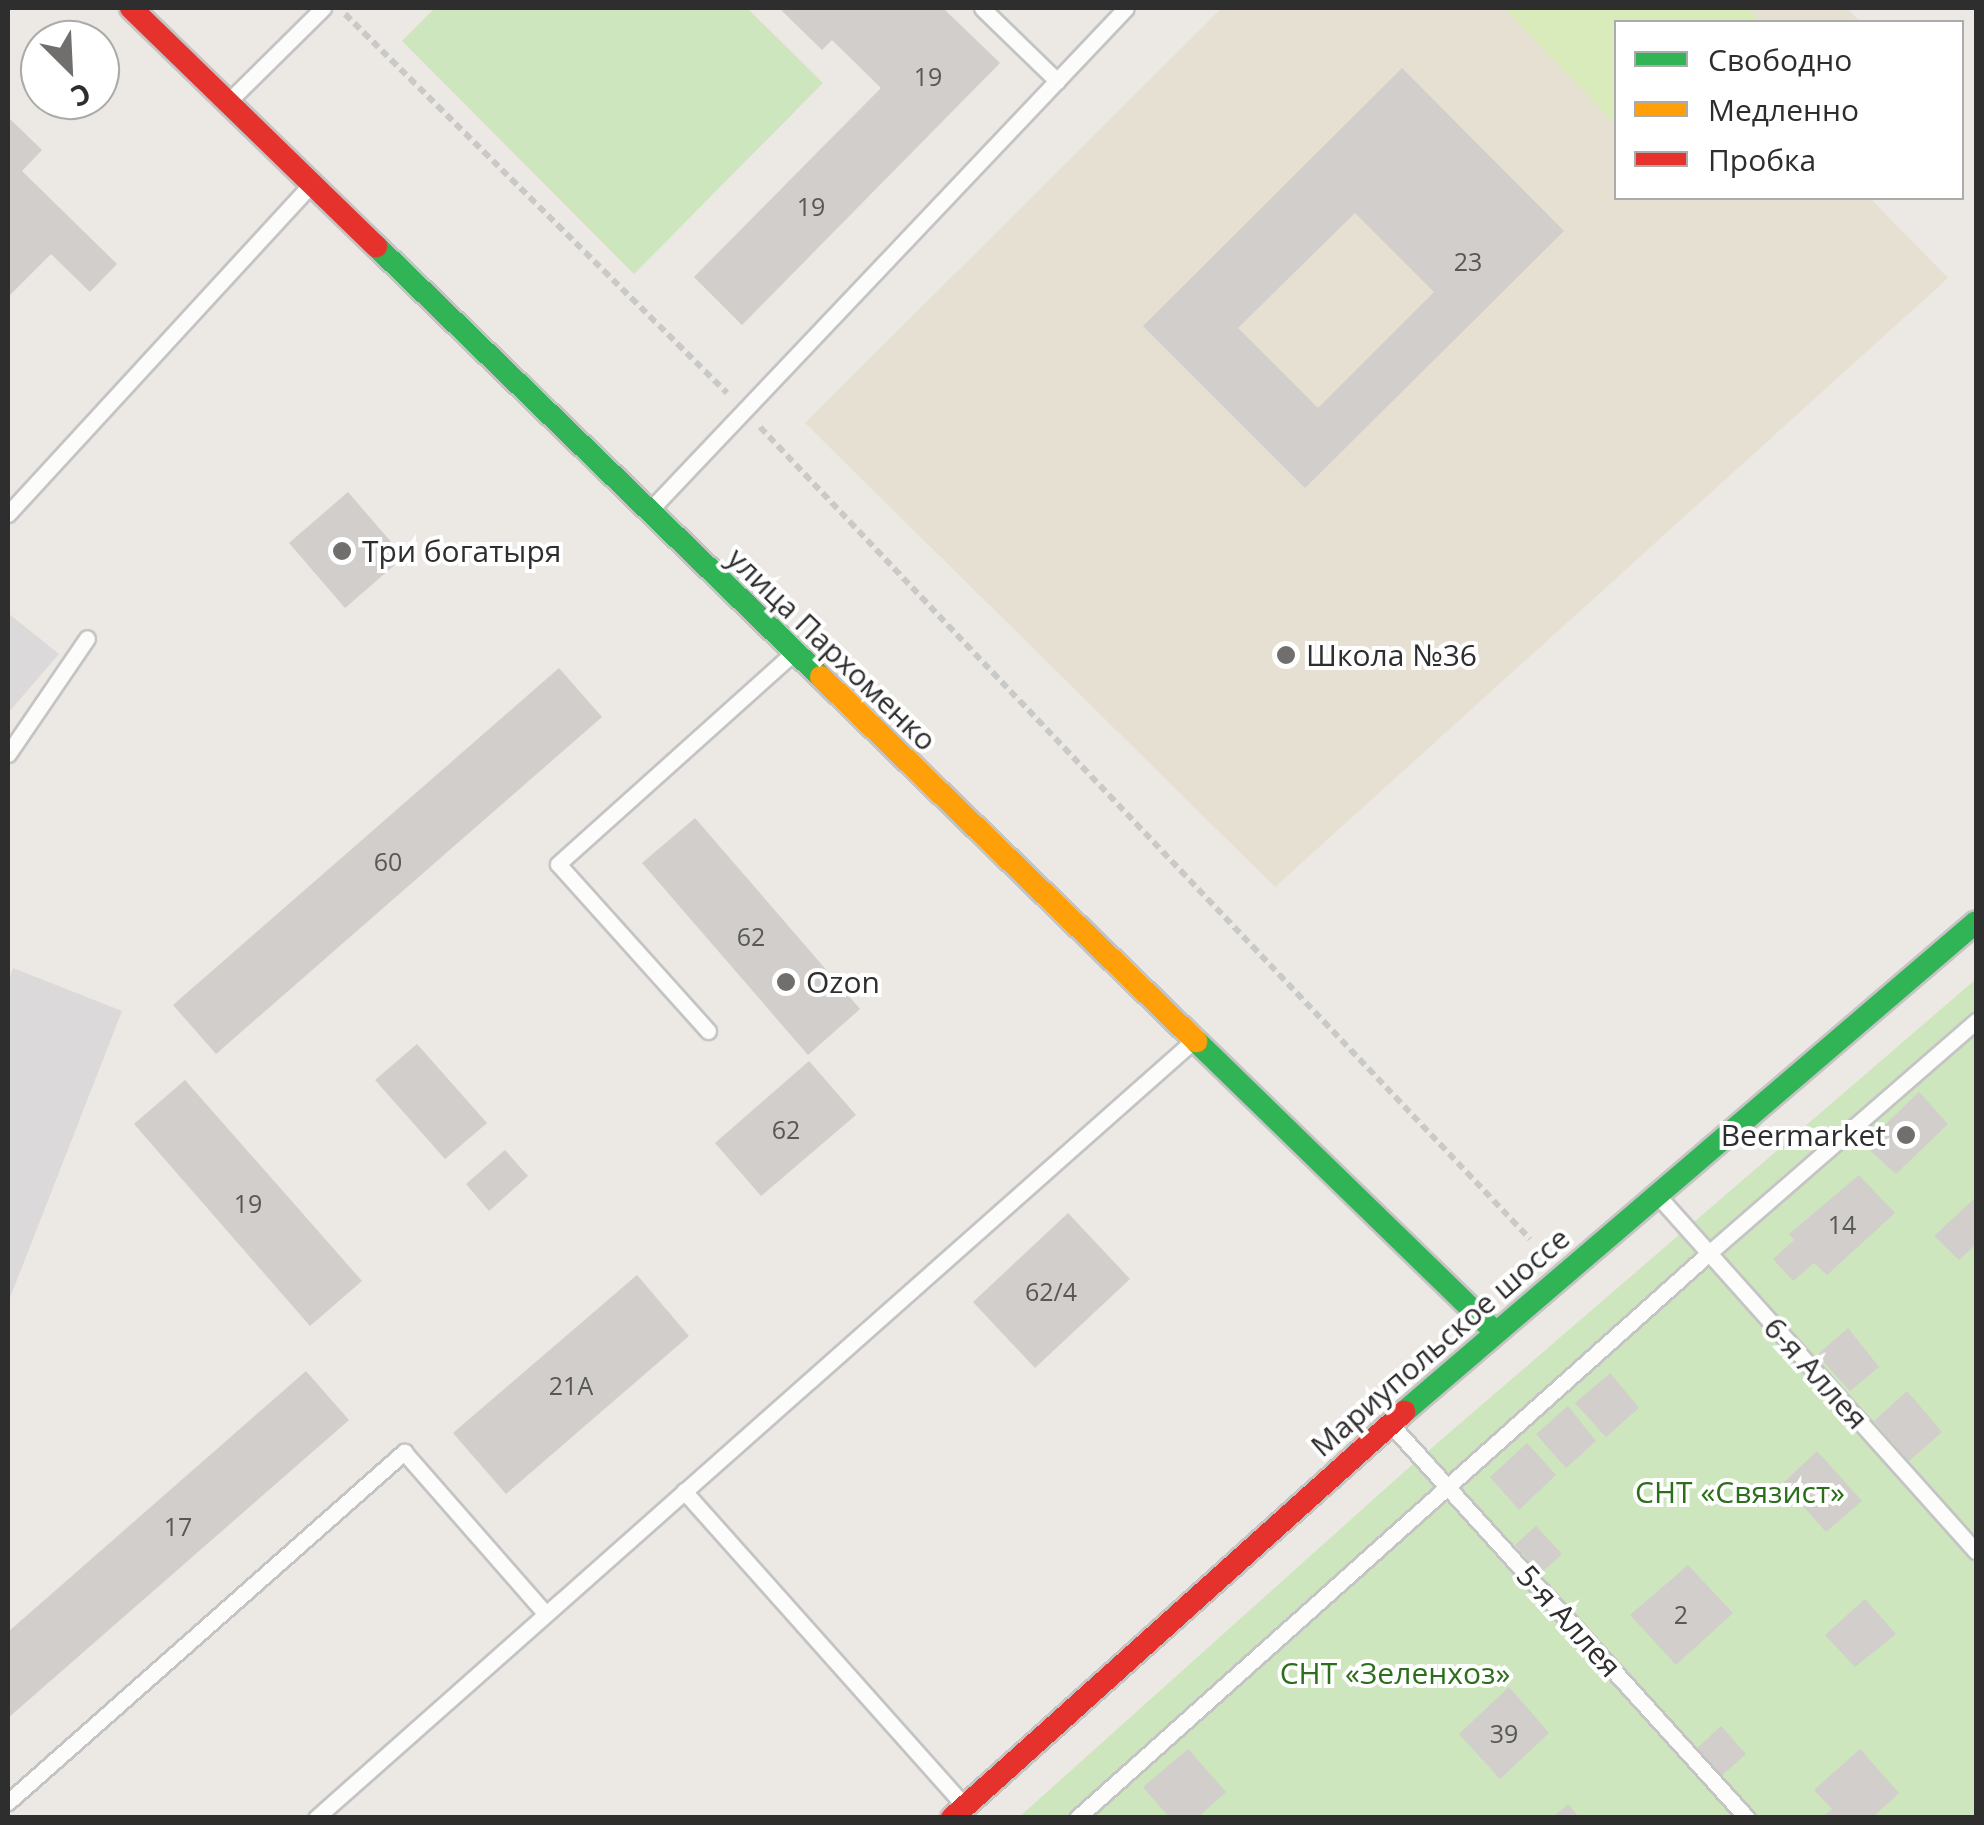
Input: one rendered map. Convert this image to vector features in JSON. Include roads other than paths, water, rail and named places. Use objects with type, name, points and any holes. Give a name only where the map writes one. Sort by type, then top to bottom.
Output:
[{"type":"street","name":"улица Пархоменко","points":[[131,8],[1494,1331]]},
{"type":"street","name":"Мариупольское шоссе","points":[[959,1812],[1494,1331],[1968,935]]},
{"type":"lane","points":[[228,102],[323,8]]},
{"type":"lane","points":[[982,8],[1057,81]]},
{"type":"lane","points":[[648,512],[742,408],[1126,8]]},
{"type":"lane","points":[[8,514],[312,184]]},
{"type":"lane","points":[[8,754],[88,638]]},
{"type":"lane","points":[[708,1031],[558,864],[793,653]]},
{"type":"lane","points":[[1077,1818],[1446,1486],[1976,1021]]},
{"type":"lane","points":[[316,1818],[1192,1042]]},
{"type":"lane","name":"6-я Аллея","points":[[1656,1194],[1976,1551]]},
{"type":"lane","name":"5-я Аллея","points":[[1390,1424],[1747,1818]]},
{"type":"lane","points":[[8,1802],[404,1452],[546,1614]]},
{"type":"lane","points":[[684,1491],[959,1812]]},
{"type":"place","name":"Три богатыря","points":[[342,551]]},
{"type":"place","name":"Школа №36","points":[[1286,655]]},
{"type":"place","name":"Ozon","points":[[786,982]]},
{"type":"place","name":"Beermarket","points":[[1906,1135]]},
{"type":"park label","name":"СНТ «Связист»","points":[[1740,1492]]},
{"type":"park label","name":"СНТ «Зеленхоз»","points":[[1395,1673]]}]
